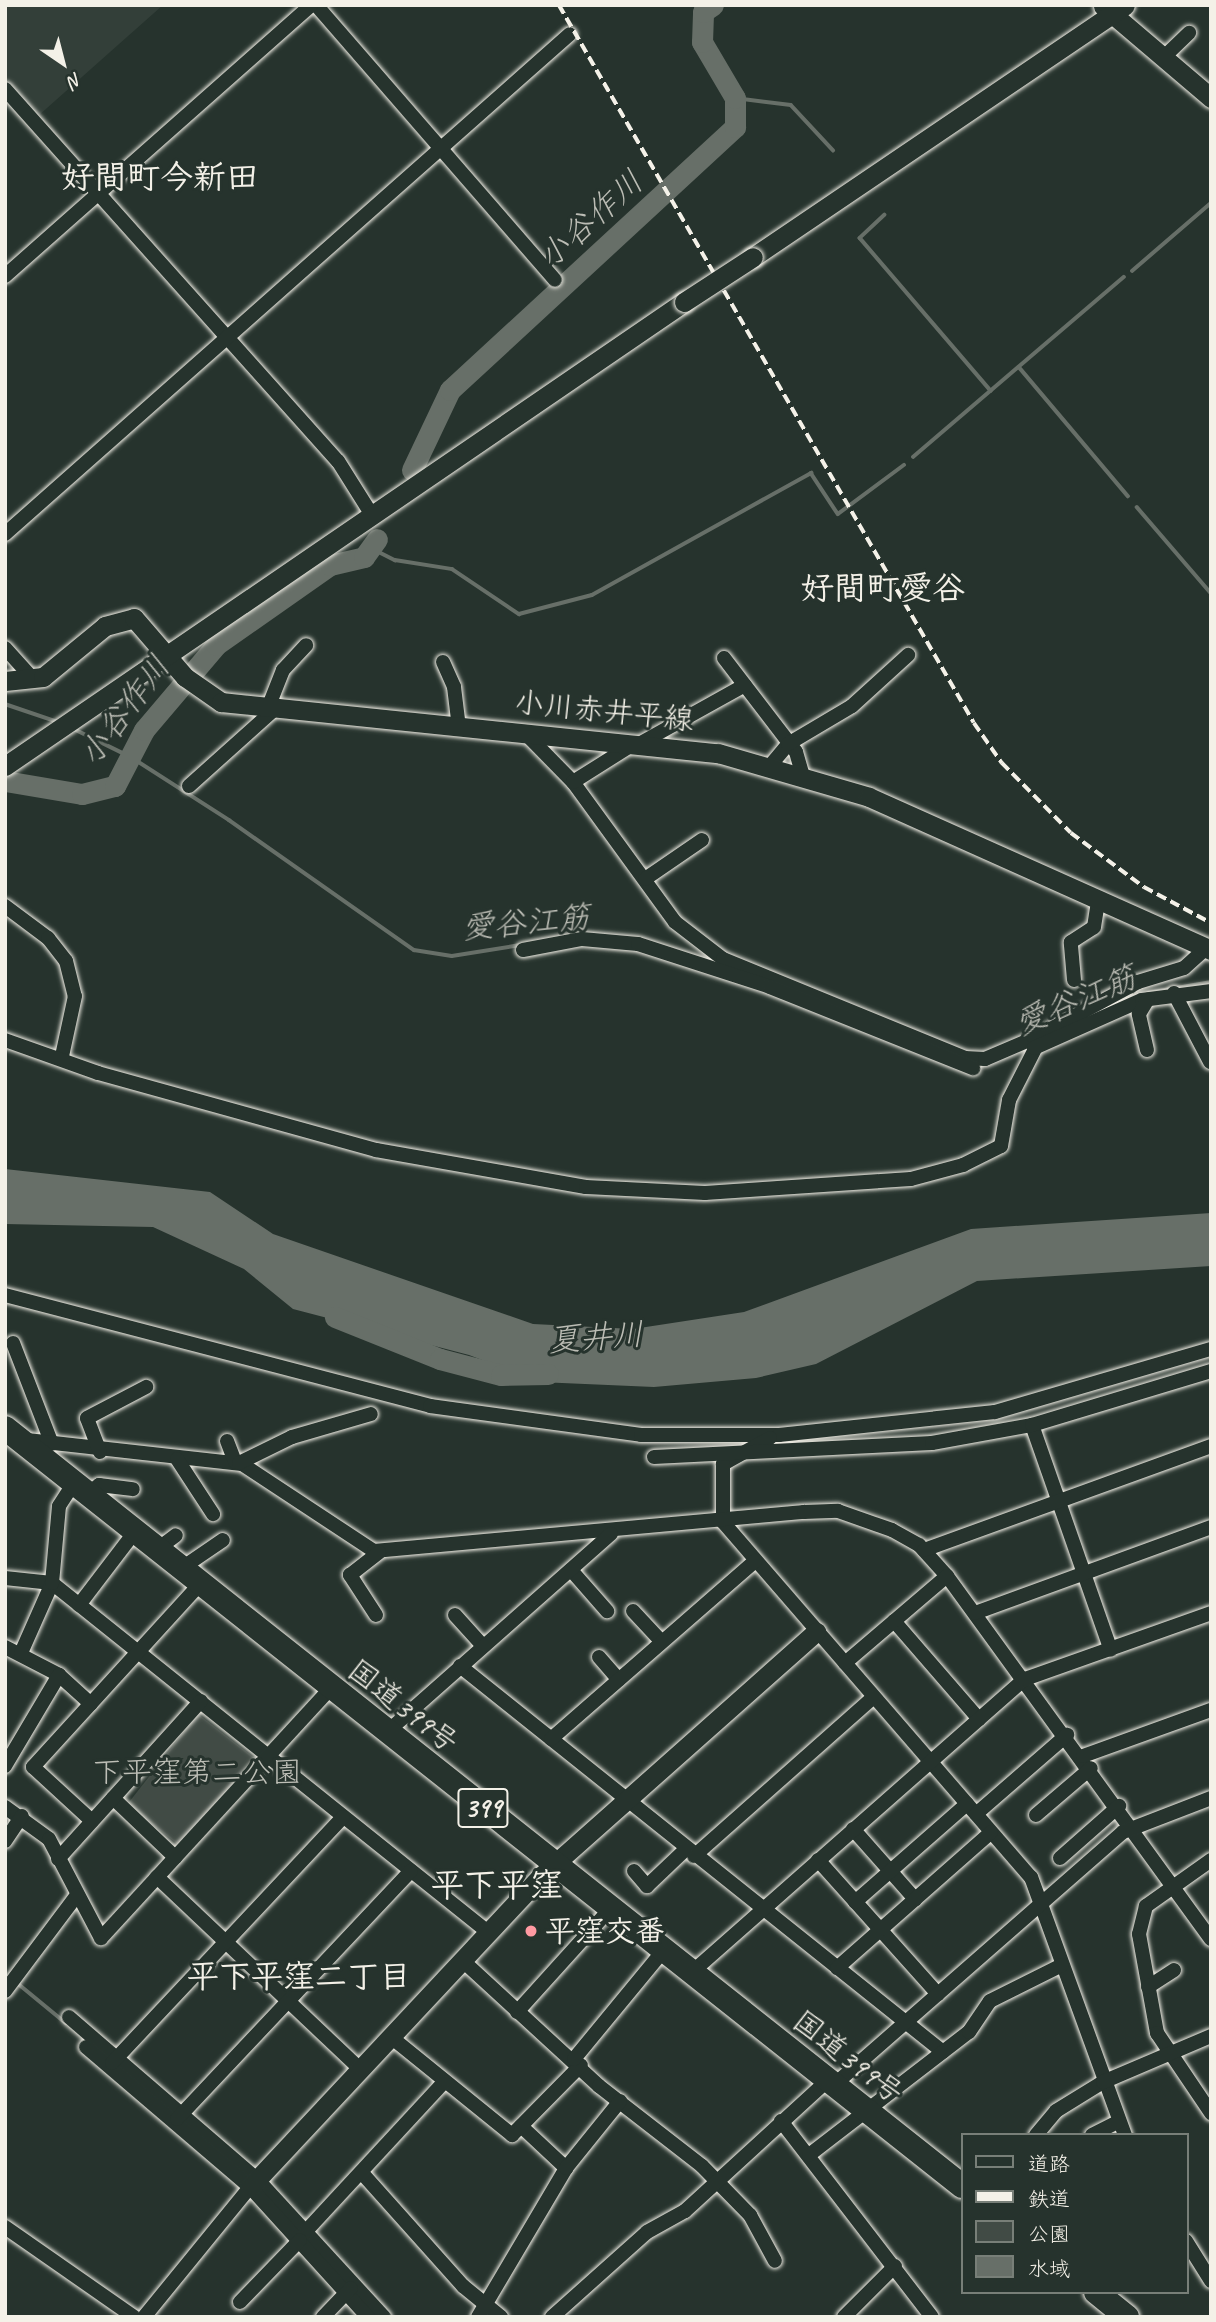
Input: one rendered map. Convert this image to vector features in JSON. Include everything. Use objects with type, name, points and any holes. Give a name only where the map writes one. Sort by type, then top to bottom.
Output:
[{"type":"highway","name":"国道399号","points":[[9,1435],[830,2083],[959,2180]]},
{"type":"highway","points":[[1098,2294],[1127,2317]]},
{"type":"street","points":[[5,276],[313,5],[555,280]]},
{"type":"street","points":[[5,766],[1114,8],[1211,98]]},
{"type":"street","points":[[1164,57],[1189,33]]},
{"type":"street","points":[[5,534],[570,34]]},
{"type":"street","points":[[5,89],[229,336],[354,479],[372,514]]},
{"type":"street","name":"小川赤井平線","points":[[34,680],[126,617],[143,624],[189,681],[221,702],[718,753],[869,797],[1208,950]]},
{"type":"street","points":[[189,786],[272,708],[283,670],[306,645]]},
{"type":"street","points":[[5,648],[34,680]]},
{"type":"street","points":[[769,767],[788,744],[852,706],[908,655]]},
{"type":"street","points":[[724,658],[788,744],[803,776]]},
{"type":"street","points":[[443,662],[454,687],[459,726]]},
{"type":"street","points":[[5,681],[34,680]]},
{"type":"street","points":[[573,782],[637,743],[745,685]]},
{"type":"street","points":[[524,732],[573,782],[676,922],[729,962],[971,1059],[1034,1038],[1143,979],[1178,972],[1208,950]]},
{"type":"street","points":[[645,879],[702,840]]},
{"type":"street","points":[[1074,980],[1071,942],[1094,927],[1098,902]]},
{"type":"street","points":[[5,906],[48,938],[66,961],[75,996],[62,1056]]},
{"type":"street","points":[[523,950],[582,939],[638,944],[770,987],[971,1068],[1036,1047],[1148,999],[1174,993],[1211,991]]},
{"type":"street","points":[[1174,993],[1210,1062]]},
{"type":"street","points":[[1147,1050],[1139,1014],[1148,999]]},
{"type":"street","points":[[5,1040],[62,1056],[98,1073],[436,1163],[586,1187],[705,1193],[911,1179],[963,1165],[1002,1144],[1009,1100],[1036,1047]]},
{"type":"street","points":[[5,1295],[430,1406],[641,1435],[774,1435],[995,1412],[1211,1349]]},
{"type":"street","points":[[13,1343],[52,1444]]},
{"type":"street","points":[[654,1457],[932,1443],[1032,1425],[1210,1375]]},
{"type":"street","points":[[100,1452],[87,1418],[146,1387]]},
{"type":"street","points":[[9,1435],[100,1452],[237,1463],[292,1437],[371,1414]]},
{"type":"street","points":[[1032,1425],[1111,1650]]},
{"type":"street","points":[[774,1435],[729,1455],[721,1470],[723,1522],[1031,1877],[1043,1901],[1062,1965],[1103,2082],[1124,2133]]},
{"type":"street","points":[[227,1441],[237,1463],[358,1545],[379,1552],[612,1534],[838,1511],[892,1530],[923,1550],[947,1576],[1134,1826],[1211,1939]]},
{"type":"street","points":[[923,1550],[1211,1446]]},
{"type":"street","points":[[177,1459],[213,1514]]},
{"type":"street","points":[[21,1653],[52,1583],[58,1506],[79,1491],[99,1485],[133,1489]]},
{"type":"street","points":[[975,1613],[1211,1527]]},
{"type":"street","points":[[79,1605],[133,1534]]},
{"type":"street","points":[[387,1732],[612,1534]]},
{"type":"street","points":[[155,1551],[176,1535]]},
{"type":"street","points":[[179,1570],[223,1540]]},
{"type":"street","points":[[376,1615],[350,1575],[351,1568],[379,1552]]},
{"type":"street","points":[[551,1740],[755,1561]]},
{"type":"street","points":[[570,1570],[607,1611]]},
{"type":"street","points":[[845,1663],[947,1576]]},
{"type":"street","points":[[5,1577],[52,1583],[488,1932]]},
{"type":"street","points":[[92,1821],[33,1767],[199,1586]]},
{"type":"street","points":[[633,1611],[662,1642]]},
{"type":"street","points":[[691,1973],[1025,1679],[1211,1613]]},
{"type":"street","points":[[455,1615],[483,1646]]},
{"type":"street","points":[[894,1621],[979,1719]]},
{"type":"street","points":[[144,2317],[253,2183],[554,1864],[816,1632]]},
{"type":"street","points":[[5,1647],[59,1675],[91,1704]]},
{"type":"street","points":[[599,1657],[619,1680]]},
{"type":"street","points":[[460,1666],[626,1802],[943,2052]]},
{"type":"street","points":[[5,1766],[59,1675]]},
{"type":"street","points":[[5,1807],[42,1830],[101,1938],[330,1689]]},
{"type":"street","points":[[634,1871],[647,1886],[874,1697]]},
{"type":"street","points":[[58,1858],[201,1701]]},
{"type":"street","points":[[1036,1815],[1087,1762],[1211,1710]]},
{"type":"street","points":[[855,1902],[890,1871],[1067,1735]]},
{"type":"street","points":[[113,1798],[175,1857]]},
{"type":"street","points":[[552,2317],[715,2181],[781,2121],[906,2023],[1043,1901],[1134,1826],[1211,1798]]},
{"type":"street","points":[[1060,1858],[1119,1806]]},
{"type":"street","points":[[5,1841],[22,1816]]},
{"type":"street","points":[[113,2062],[343,1817]]},
{"type":"street","points":[[853,1829],[915,1899]]},
{"type":"street","points":[[837,1968],[991,1832]]},
{"type":"street","points":[[818,1860],[938,1994]]},
{"type":"street","points":[[1211,1860],[1175,1884],[1144,1911],[1140,1942],[1148,1987],[1165,2052],[1211,2112]]},
{"type":"street","points":[[178,2118],[411,1871]]},
{"type":"street","points":[[157,1877],[225,1945],[360,2069]]},
{"type":"street","points":[[11,1983],[77,1895]]},
{"type":"street","points":[[517,2012],[610,1909]]},
{"type":"street","points":[[391,2037],[512,2135],[577,2062],[663,1951]]},
{"type":"street","points":[[462,1960],[517,2012],[715,2181],[750,2215],[775,2261]]},
{"type":"street","points":[[809,2155],[979,2022],[990,2001],[1062,1965]]},
{"type":"street","points":[[1148,1987],[1174,1970]]},
{"type":"street","points":[[69,2017],[113,2062],[253,2183],[350,2288],[384,2317]]},
{"type":"street","points":[[1038,2133],[1056,2111],[1103,2082],[1165,2052],[1211,2036]]},
{"type":"street","points":[[86,2047],[113,2062]]},
{"type":"street","points":[[240,2302],[362,2174],[444,2082]]},
{"type":"street","points":[[481,2312],[566,2168],[620,2101]]},
{"type":"street","points":[[781,2121],[932,2317]]},
{"type":"street","points":[[1096,2133],[1119,2121]]},
{"type":"street","points":[[520,2126],[566,2168]]},
{"type":"street","points":[[362,2174],[481,2312],[501,2317]]},
{"type":"street","points":[[5,2227],[134,2317]]},
{"type":"street","points":[[1188,2244],[1211,2281]]},
{"type":"street","points":[[844,2317],[895,2266]]},
{"type":"street","points":[[323,2317],[350,2288]]},
{"type":"street","points":[[350,2288],[368,2317]]},
{"type":"shaded area","points":[[5,5],[163,5],[38,116],[5,77]]},
{"type":"green space","name":"下平窪第二公園","points":[[198,1714],[258,1761],[187,1851],[127,1805]]},
{"type":"water","points":[[5,1169],[210,1192],[273,1234],[533,1324],[633,1329],[744,1312],[971,1229],[1211,1213],[1211,1266],[977,1281],[816,1364],[756,1378],[654,1387],[539,1382],[469,1355],[293,1309],[244,1269],[153,1227],[5,1224]]},
{"type":"waterway","name":"小谷作川","points":[[412,470],[450,390],[735,127],[735,98],[702,42],[703,12],[713,5]]},
{"type":"waterway","points":[[735,98],[791,105],[833,150]]},
{"type":"waterway","points":[[1132,271],[1211,203]]},
{"type":"waterway","points":[[885,215],[860,238],[991,391]]},
{"type":"waterway","points":[[913,457],[1124,277]]},
{"type":"waterway","points":[[1019,367],[1128,496]]},
{"type":"waterway","points":[[373,549],[395,560],[452,569],[519,614],[592,595],[811,473],[838,514],[904,465]]},
{"type":"waterway","points":[[1137,507],[1211,593]]},
{"type":"waterway","name":"小谷作川","points":[[5,781],[82,794],[115,786],[144,730],[216,645],[330,565],[364,557],[377,539]]},
{"type":"waterway","name":"愛谷江筋","points":[[5,704],[58,722]]},
{"type":"waterway","name":"愛谷江筋","points":[[72,728],[131,757],[229,820],[414,950],[452,956],[521,945]]},
{"type":"waterway","name":"愛谷江筋","points":[[1148,993],[1211,982]]},
{"type":"waterway","name":"夏井川","points":[[335,1317],[440,1359],[501,1375],[548,1374]]},
{"type":"waterway","points":[[15,1981],[66,2023]]},
{"type":"railway","points":[[559,5],[974,723],[1002,763],[1071,833],[1144,887],[1211,923]]},
{"type":"place","name":"平窪交番","points":[[531,1931]]},
{"type":"district","name":"好間町今新田","points":[[160,178]]},
{"type":"district","name":"好間町愛谷","points":[[883,589]]},
{"type":"district","name":"平下平窪","points":[[497,1886]]},
{"type":"district","name":"平下平窪二丁目","points":[[299,1977]]}]
